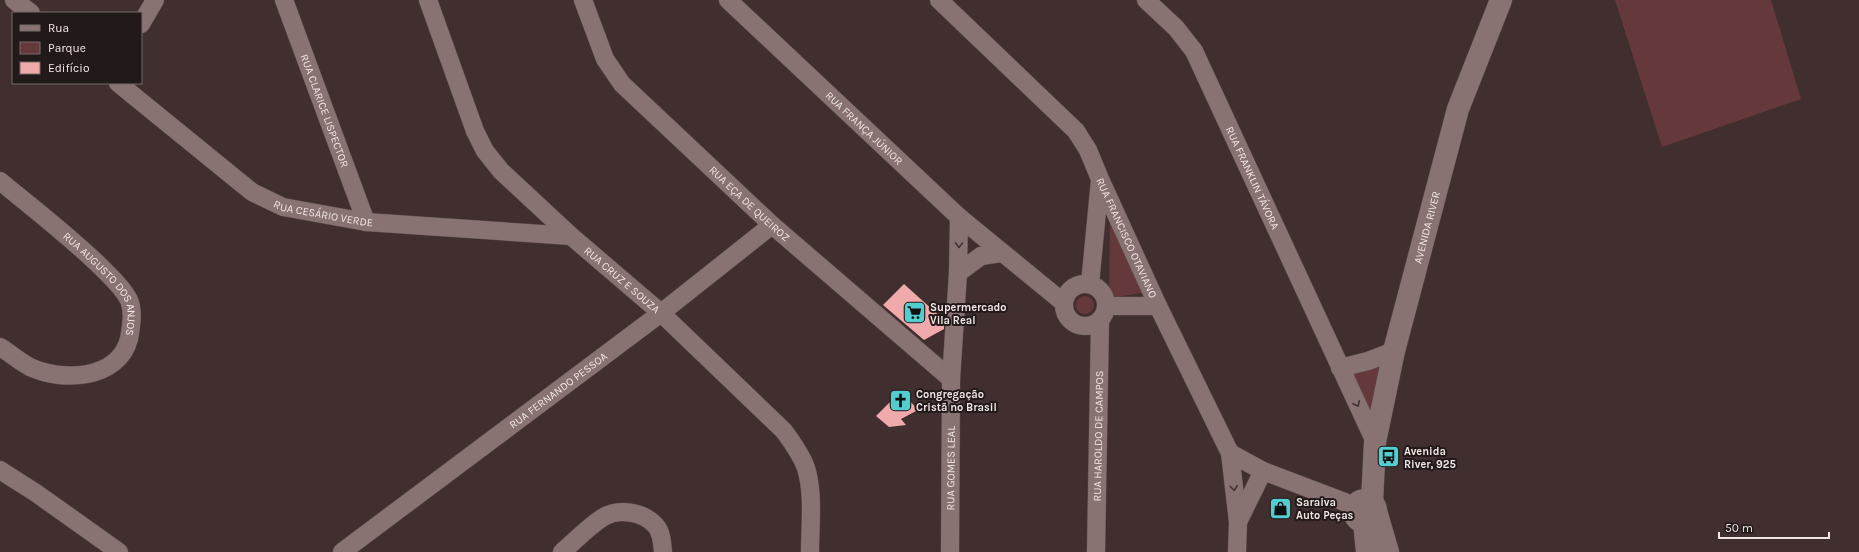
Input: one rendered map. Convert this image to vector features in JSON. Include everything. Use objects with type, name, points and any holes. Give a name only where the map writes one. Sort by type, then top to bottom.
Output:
[{"type":"street","points":[[14,0],[30,12]]},
{"type":"street","points":[[142,22],[155,0]]},
{"type":"street","name":"RUA CLARICE LISPECTOR","points":[[284,0],[366,222]]},
{"type":"street","name":"RUA CRUZ E SOUZA","points":[[428,0],[475,131],[485,151],[500,171],[571,236],[661,313],[784,431],[798,449],[806,468],[810,490],[810,552]]},
{"type":"street","name":"RUA EÇA DE QUEIROZ","points":[[583,0],[605,59],[622,84],[772,225],[951,379]]},
{"type":"street","name":"RUA FRANÇA JÚNIOR","points":[[728,0],[959,217],[1064,303]]},
{"type":"street","name":"RUA FRANCISCO OTAVIANO","points":[[939,0],[1076,132],[1088,150],[1158,306],[1230,453],[1238,522],[1237,552]]},
{"type":"street","name":"RUA FRANKLIN TÁVORA","points":[[1146,0],[1176,28],[1194,51],[1340,368],[1374,452]]},
{"type":"street","name":"AVENIDA RIVER","points":[[1365,509],[1374,452],[1394,351],[1458,108],[1501,0]]},
{"type":"street","name":"RUA CESÁRIO VERDE","points":[[119,84],[252,192],[283,207],[366,222],[571,236]]},
{"type":"street","points":[[1090,284],[1100,179]]},
{"type":"street","name":"RUA AUGUSTO DOS ANJOS","points":[[0,181],[87,254],[123,289],[130,301],[132,313],[128,342],[121,355],[112,365],[100,372],[78,375],[52,374],[30,367],[0,347]]},
{"type":"street","name":"RUA GOMES LEAL","points":[[950,552],[951,379],[958,273],[959,217]]},
{"type":"street","name":"RUA FERNANDO PESSOA","points":[[342,552],[661,313],[772,225]]},
{"type":"street","points":[[958,273],[981,256],[1002,253]]},
{"type":"street","points":[[1090,284],[1101,291],[1105,296],[1103,313],[1094,325],[1086,326],[1072,322],[1067,317],[1064,303],[1071,290],[1077,286],[1090,284]]},
{"type":"street","points":[[1103,313],[1158,306]]},
{"type":"street","name":"RUA HAROLDO DE CAMPOS","points":[[1096,552],[1103,313]]},
{"type":"street","points":[[1340,368],[1368,361],[1394,351]]},
{"type":"street","points":[[1230,453],[1263,471],[1365,509],[1388,552]]},
{"type":"street","points":[[0,470],[36,492],[119,552]]},
{"type":"street","name":"RUA FRANCISCO OTAVIANO","points":[[1238,522],[1263,471]]},
{"type":"street","points":[[1365,509],[1367,552]]},
{"type":"street","points":[[562,552],[603,518],[620,512],[635,513],[656,526],[662,539],[663,552]]},
{"type":"green space","points":[[1615,0],[1771,0],[1801,99],[1662,147]]},
{"type":"green space","points":[[1110,212],[1148,292],[1109,298]]},
{"type":"green space","points":[[1081,296],[1089,296],[1094,301],[1092,312],[1089,314],[1081,314],[1076,309],[1076,301]]},
{"type":"green space","points":[[1380,363],[1369,418],[1351,374]]},
{"type":"building","name":"Supermercado Vila Real","points":[[904,284],[944,320],[944,329],[924,340],[883,305]]},
{"type":"building","name":"Congregação Cristã no Brasil","points":[[901,391],[918,410],[901,419],[906,425],[889,427],[876,416]]},
{"type":"place","name":"Supermercado Vila Real","points":[[915,313]]},
{"type":"place","name":"Congregação Cristã no Brasil","points":[[900,400]]},
{"type":"place","name":"Avenida River, 925","points":[[1389,457]]},
{"type":"place","name":"Saraiva Auto Peças","points":[[1280,508]]}]
